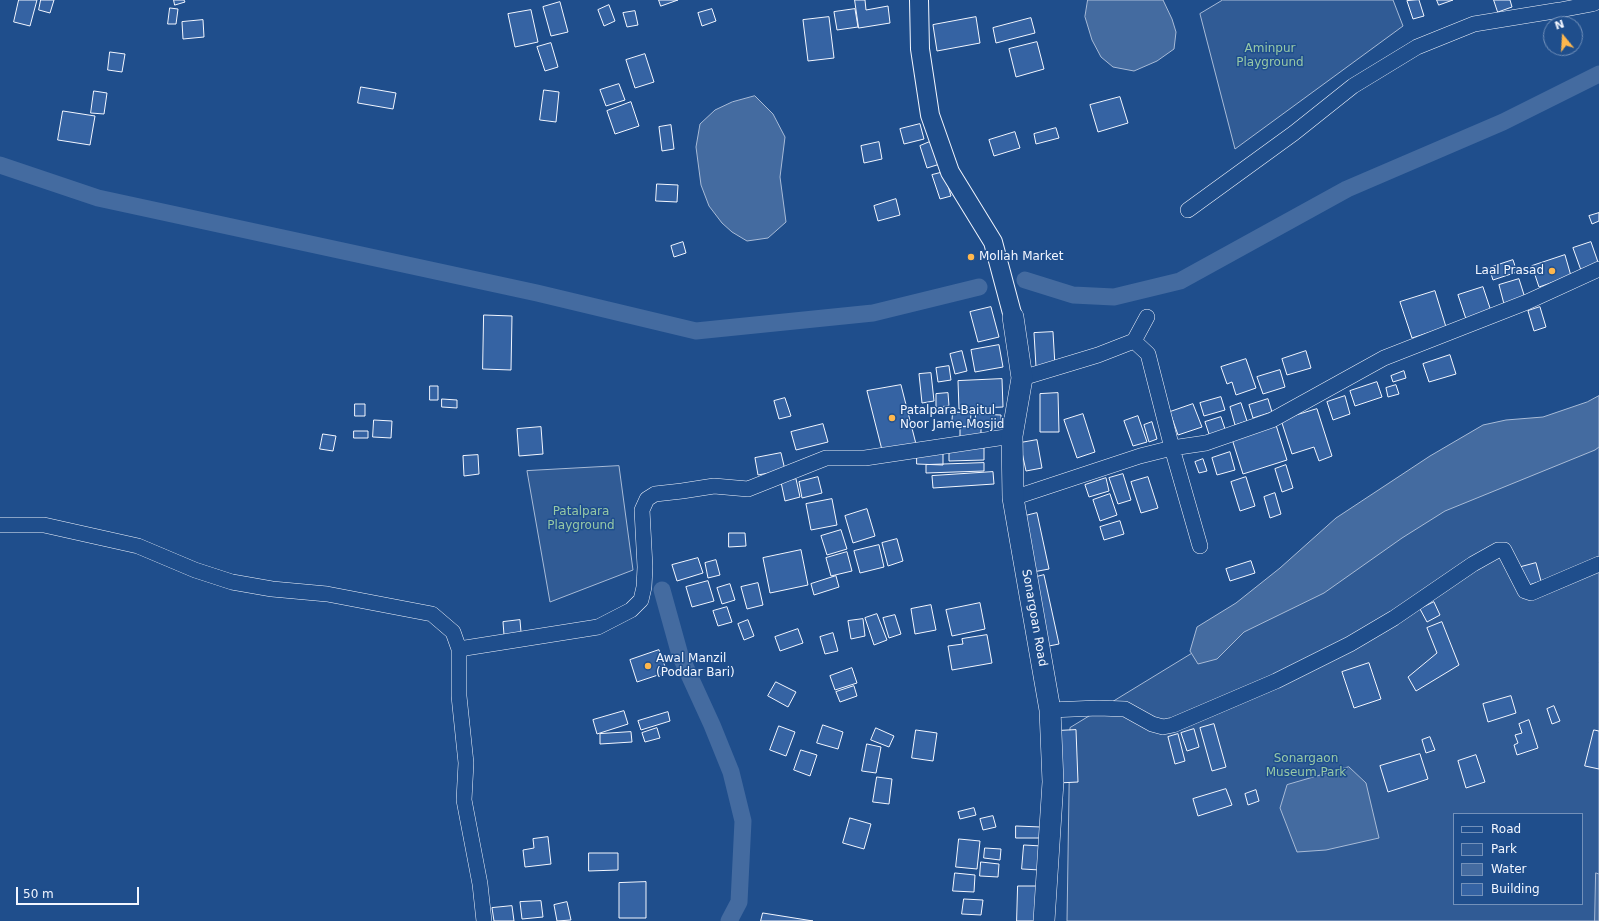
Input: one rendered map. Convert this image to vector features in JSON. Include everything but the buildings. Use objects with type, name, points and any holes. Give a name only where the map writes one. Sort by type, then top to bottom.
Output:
[{"type":"main road","name":"Sonargoan Road","points":[[1013,317],[1022,378],[1012,436],[1013,498],[1050,710],[1053,782],[1044,921]]},
{"type":"street","points":[[919,0],[920,49],[930,115],[950,172],[993,242],[1013,317]]},
{"type":"street","points":[[1188,210],[1294,133],[1353,86],[1417,47],[1474,24],[1560,10],[1592,4],[1599,1]]},
{"type":"street","points":[[1013,498],[1140,456],[1172,448],[1206,443],[1272,420],[1384,358],[1527,302],[1599,269]]},
{"type":"street","points":[[1022,378],[1098,355],[1134,341],[1147,317]]},
{"type":"street","points":[[1134,341],[1148,354],[1172,448],[1200,546]]},
{"type":"street","points":[[459,650],[598,627],[631,610],[641,600],[644,587],[645,567],[642,510],[647,499],[655,494],[714,486],[748,489],[826,458],[865,458],[1012,436]]},
{"type":"street","points":[[0,525],[44,524],[138,546],[195,570],[232,582],[272,589],[327,594],[432,614],[453,632],[459,650],[459,696],[466,763],[464,800],[480,884],[484,921]]},
{"type":"street","points":[[1050,710],[1098,708],[1125,710],[1152,724],[1163,727],[1173,725],[1276,681],[1350,644],[1394,618],[1473,564],[1498,550],[1504,550],[1525,591],[1532,593],[1599,564]]},
{"type":"green space","name":"Aminpur Playground","points":[[1223,0],[1393,0],[1403,26],[1235,149],[1200,14]]},
{"type":"green space","name":"Sonargaon Museum Park","points":[[1599,405],[1599,921],[1067,921],[1070,728]]},
{"type":"green space","name":"Patalpara Playground","points":[[619,466],[633,570],[550,602],[527,471]]},
{"type":"water","points":[[1088,0],[1163,0],[1176,32],[1174,49],[1157,61],[1134,71],[1113,67],[1101,57],[1092,40],[1085,17]]},
{"type":"water","points":[[755,96],[773,114],[785,137],[780,177],[786,222],[768,238],[747,241],[732,232],[722,223],[709,206],[701,185],[696,147],[700,124],[715,110],[732,102]]},
{"type":"water","points":[[1599,396],[1599,447],[1595,450],[1445,511],[1402,538],[1324,593],[1244,632],[1217,659],[1198,664],[1190,651],[1197,627],[1236,603],[1280,568],[1336,518],[1430,456],[1483,425],[1506,420],[1543,417],[1587,402]]},
{"type":"water","points":[[1349,767],[1366,783],[1379,838],[1326,850],[1297,852],[1280,808],[1287,785]]},
{"type":"water","points":[[1596,873],[1599,874],[1599,921],[1595,921]]},
{"type":"waterway","points":[[1025,280],[1073,295],[1114,297],[1180,281],[1347,189],[1503,122],[1599,74]]},
{"type":"waterway","points":[[0,165],[98,198],[537,293],[696,331],[873,313],[979,287]]},
{"type":"waterway","points":[[662,590],[680,655],[712,725],[731,772],[743,821],[739,902],[729,921]]},
{"type":"place","name":"Mollah Market","points":[[971,257]]},
{"type":"place","name":"Laal Prasad","points":[[1552,271]]},
{"type":"place","name":"Patalpara Baitul Noor Jame Mosjid","points":[[892,418]]},
{"type":"place","name":"Awal Manzil (Poddar Bari)","points":[[648,666]]}]
